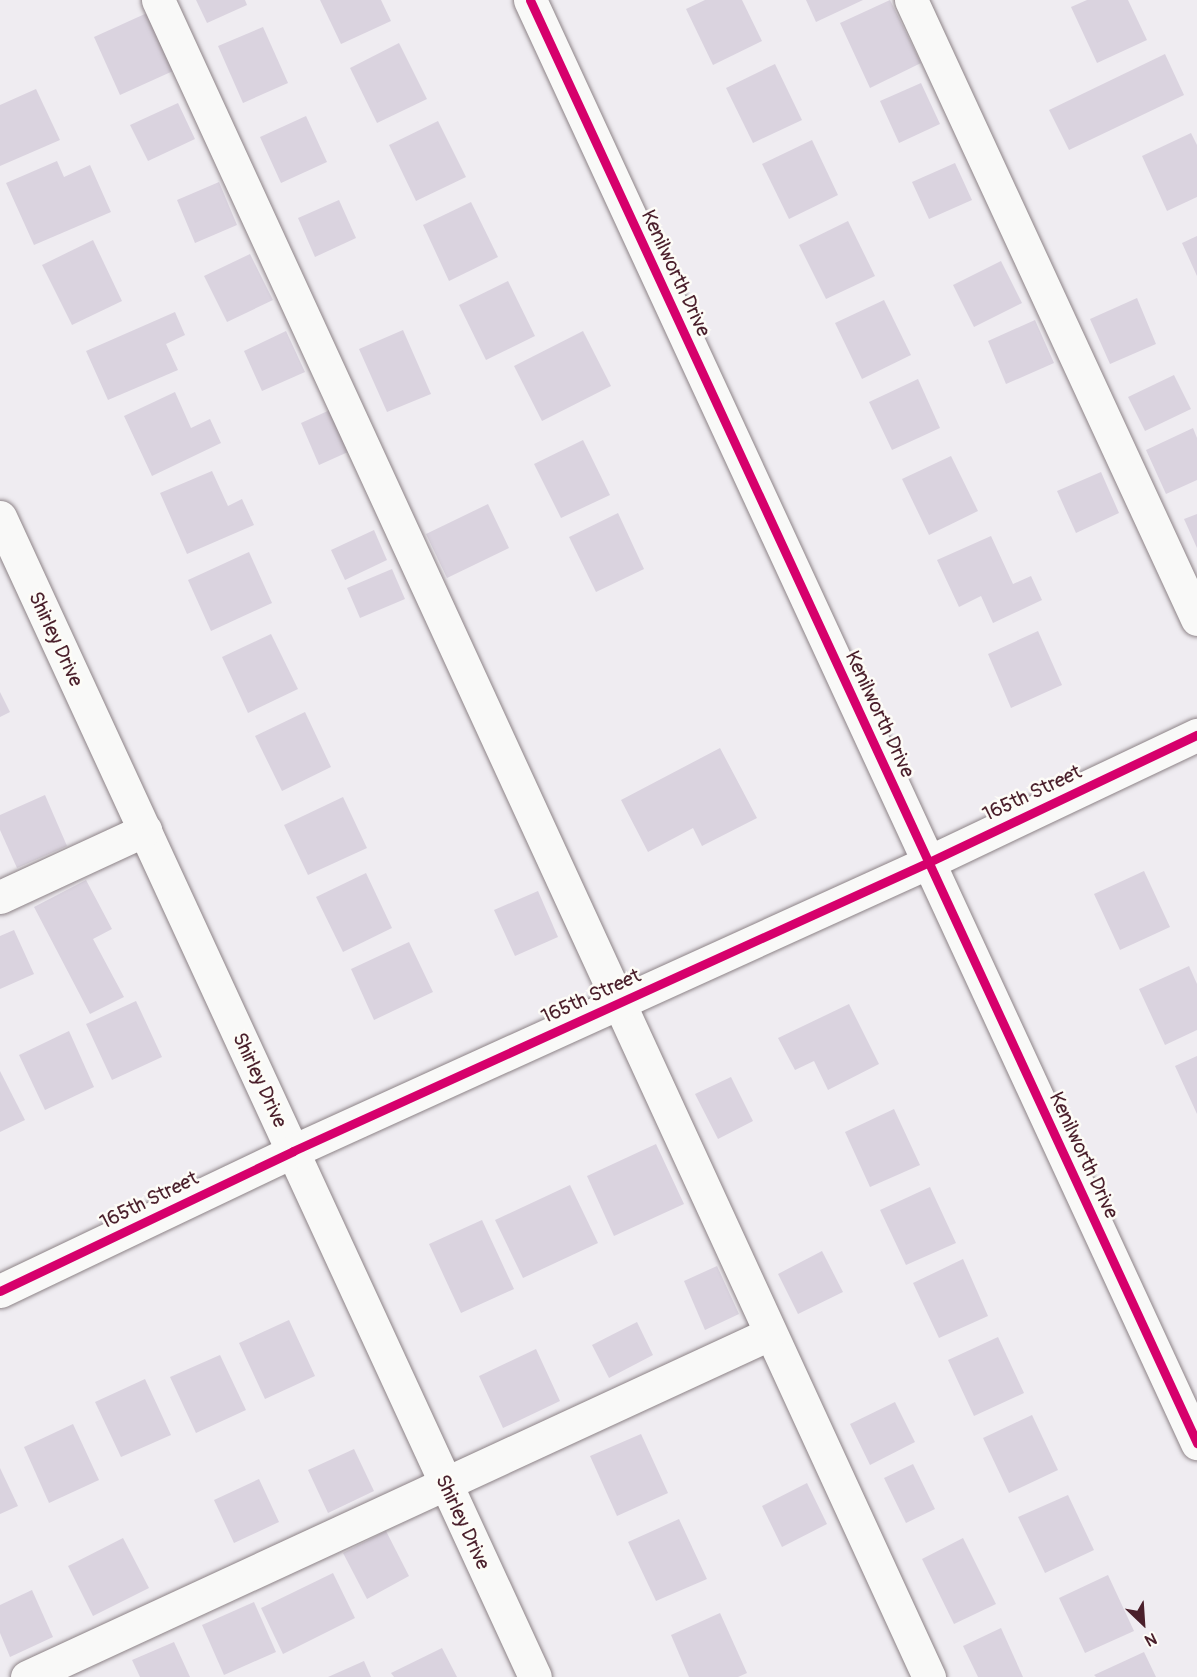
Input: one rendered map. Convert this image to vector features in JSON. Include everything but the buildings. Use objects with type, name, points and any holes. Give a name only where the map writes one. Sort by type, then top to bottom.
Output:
[{"type":"street","points":[[158,0],[617,1004],[929,1677]]},
{"type":"street","name":"Kenilworth Drive","points":[[530,0],[1197,1443]]},
{"type":"street","points":[[911,0],[1197,619]]},
{"type":"street","name":"Shirley Drive","points":[[0,517],[534,1677]]},
{"type":"street","name":"165th Street","points":[[0,1291],[293,1151],[929,862],[1197,735]]},
{"type":"street","points":[[0,897],[145,830]]},
{"type":"street","points":[[27,1677],[444,1481],[769,1334]]},
{"type":"cycle path","points":[[530,0],[1197,1443]]},
{"type":"cycle path","points":[[0,1291],[293,1151],[929,862],[1197,735]]}]
